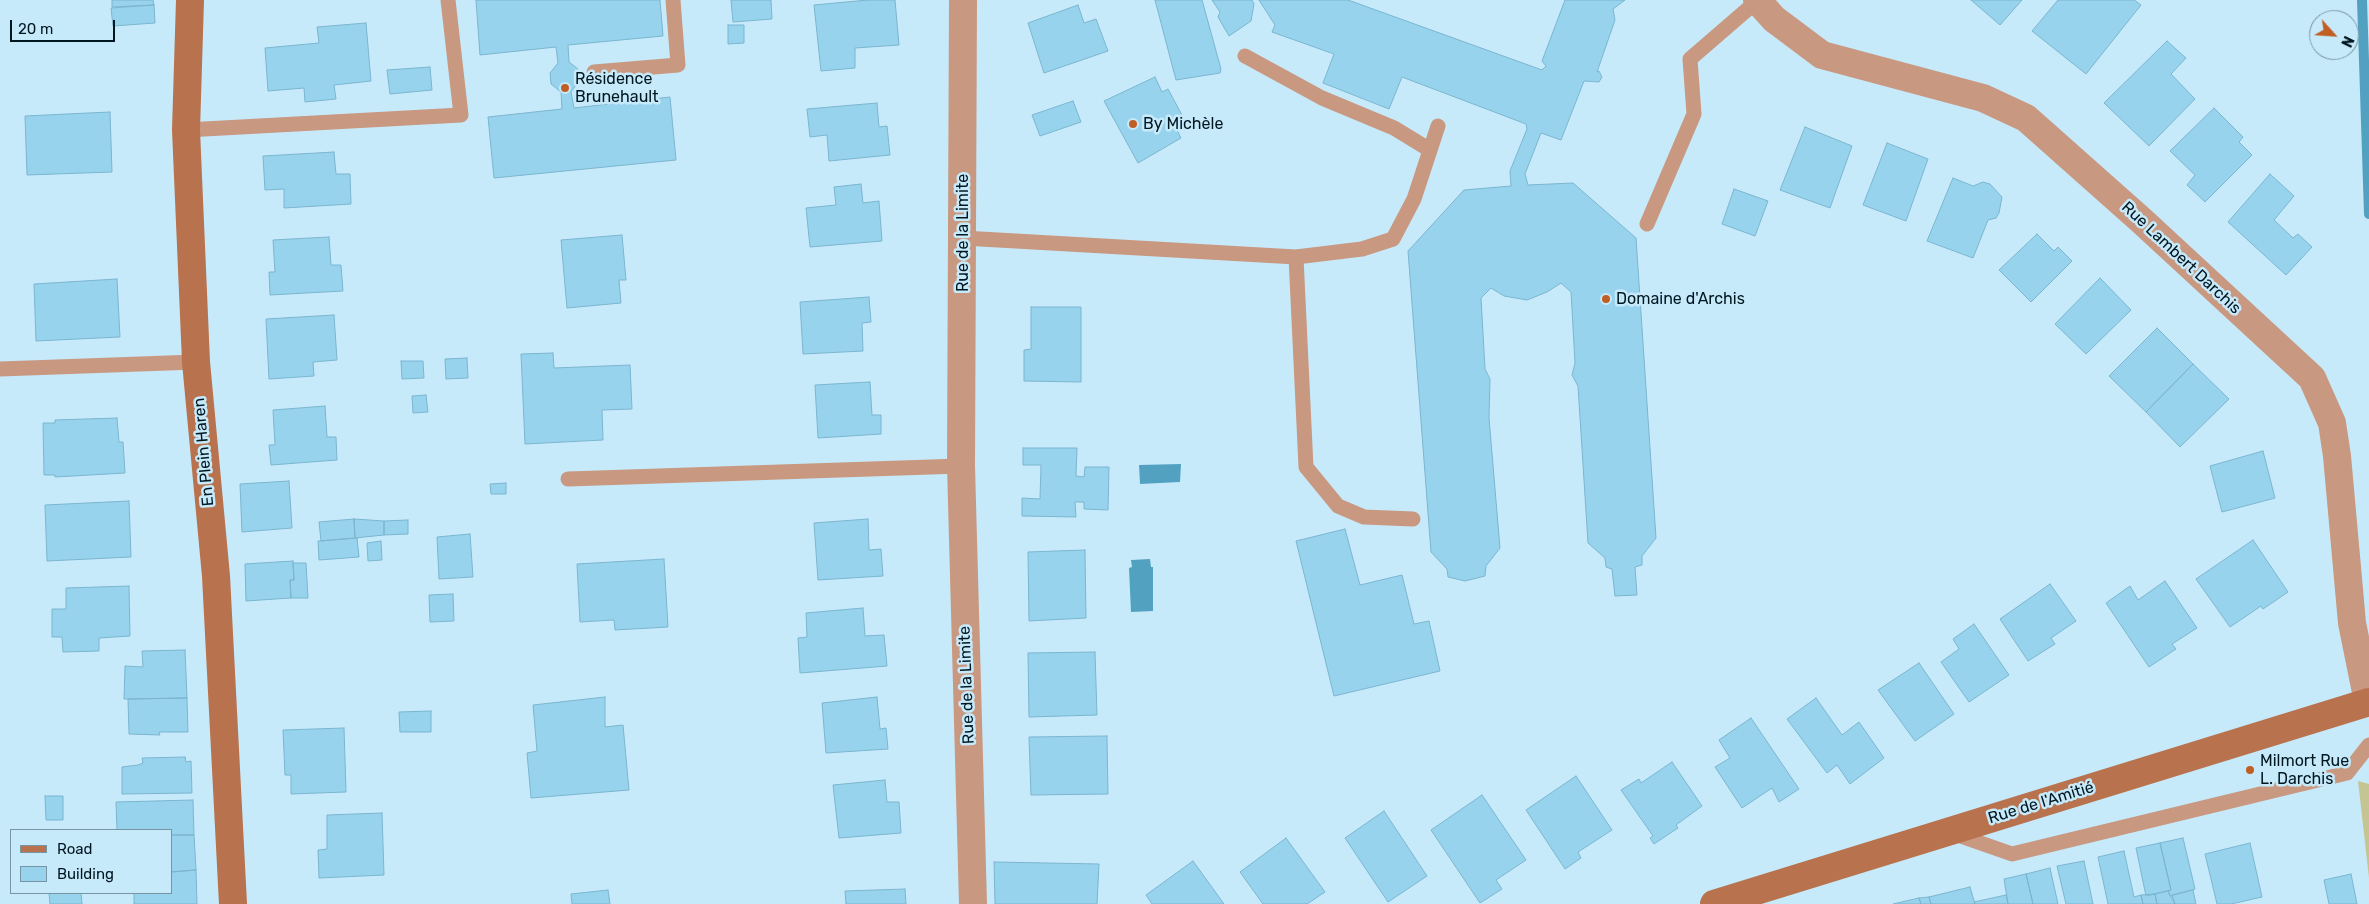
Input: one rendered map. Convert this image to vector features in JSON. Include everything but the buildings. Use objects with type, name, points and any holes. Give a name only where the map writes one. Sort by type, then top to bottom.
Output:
[{"type":"street","name":"En Plein Haren","points":[[190,0],[186,130],[196,362],[216,576],[233,904]]},
{"type":"street","name":"Rue de la Limite","points":[[963,0],[961,466],[974,904]]},
{"type":"street","name":"Rue Lambert Darchis","points":[[1757,0],[1774,19],[1822,55],[1983,98],[2026,118],[2142,220],[2312,378],[2332,423],[2337,456],[2352,623],[2368,702]]},
{"type":"street","name":"Rue de l'Amitié","points":[[1714,904],[2368,702]]},
{"type":"lane","points":[[186,130],[461,115],[448,0]]},
{"type":"lane","points":[[594,72],[678,65],[673,0]]},
{"type":"lane","points":[[1647,224],[1694,114],[1690,59],[1757,0]]},
{"type":"lane","points":[[1245,56],[1322,98],[1394,128],[1430,150]]},
{"type":"lane","points":[[963,238],[1296,257],[1362,249],[1393,239],[1414,199],[1438,126]]},
{"type":"lane","points":[[1296,257],[1306,467],[1338,506],[1364,517],[1413,519]]},
{"type":"lane","points":[[0,370],[196,362]]},
{"type":"lane","points":[[568,479],[961,466]]},
{"type":"lane","points":[[1947,831],[2012,854],[2347,773],[2369,745]]},
{"type":"green space","points":[[2358,781],[2369,784],[2369,878]]},
{"type":"water","points":[[1181,464],[1180,482],[1140,484],[1139,465]]},
{"type":"water","points":[[1150,559],[1151,567],[1153,567],[1153,611],[1131,612],[1129,568],[1132,567],[1131,560]]},
{"type":"waterway","points":[[2362,0],[2369,214]]},
{"type":"place","name":"Résidence Brunehault","points":[[565,88]]},
{"type":"place","name":"By Michèle","points":[[1133,124]]},
{"type":"place","name":"Domaine d'Archis","points":[[1606,299]]},
{"type":"place","name":"Milmort Rue L. Darchis","points":[[2250,770]]}]
